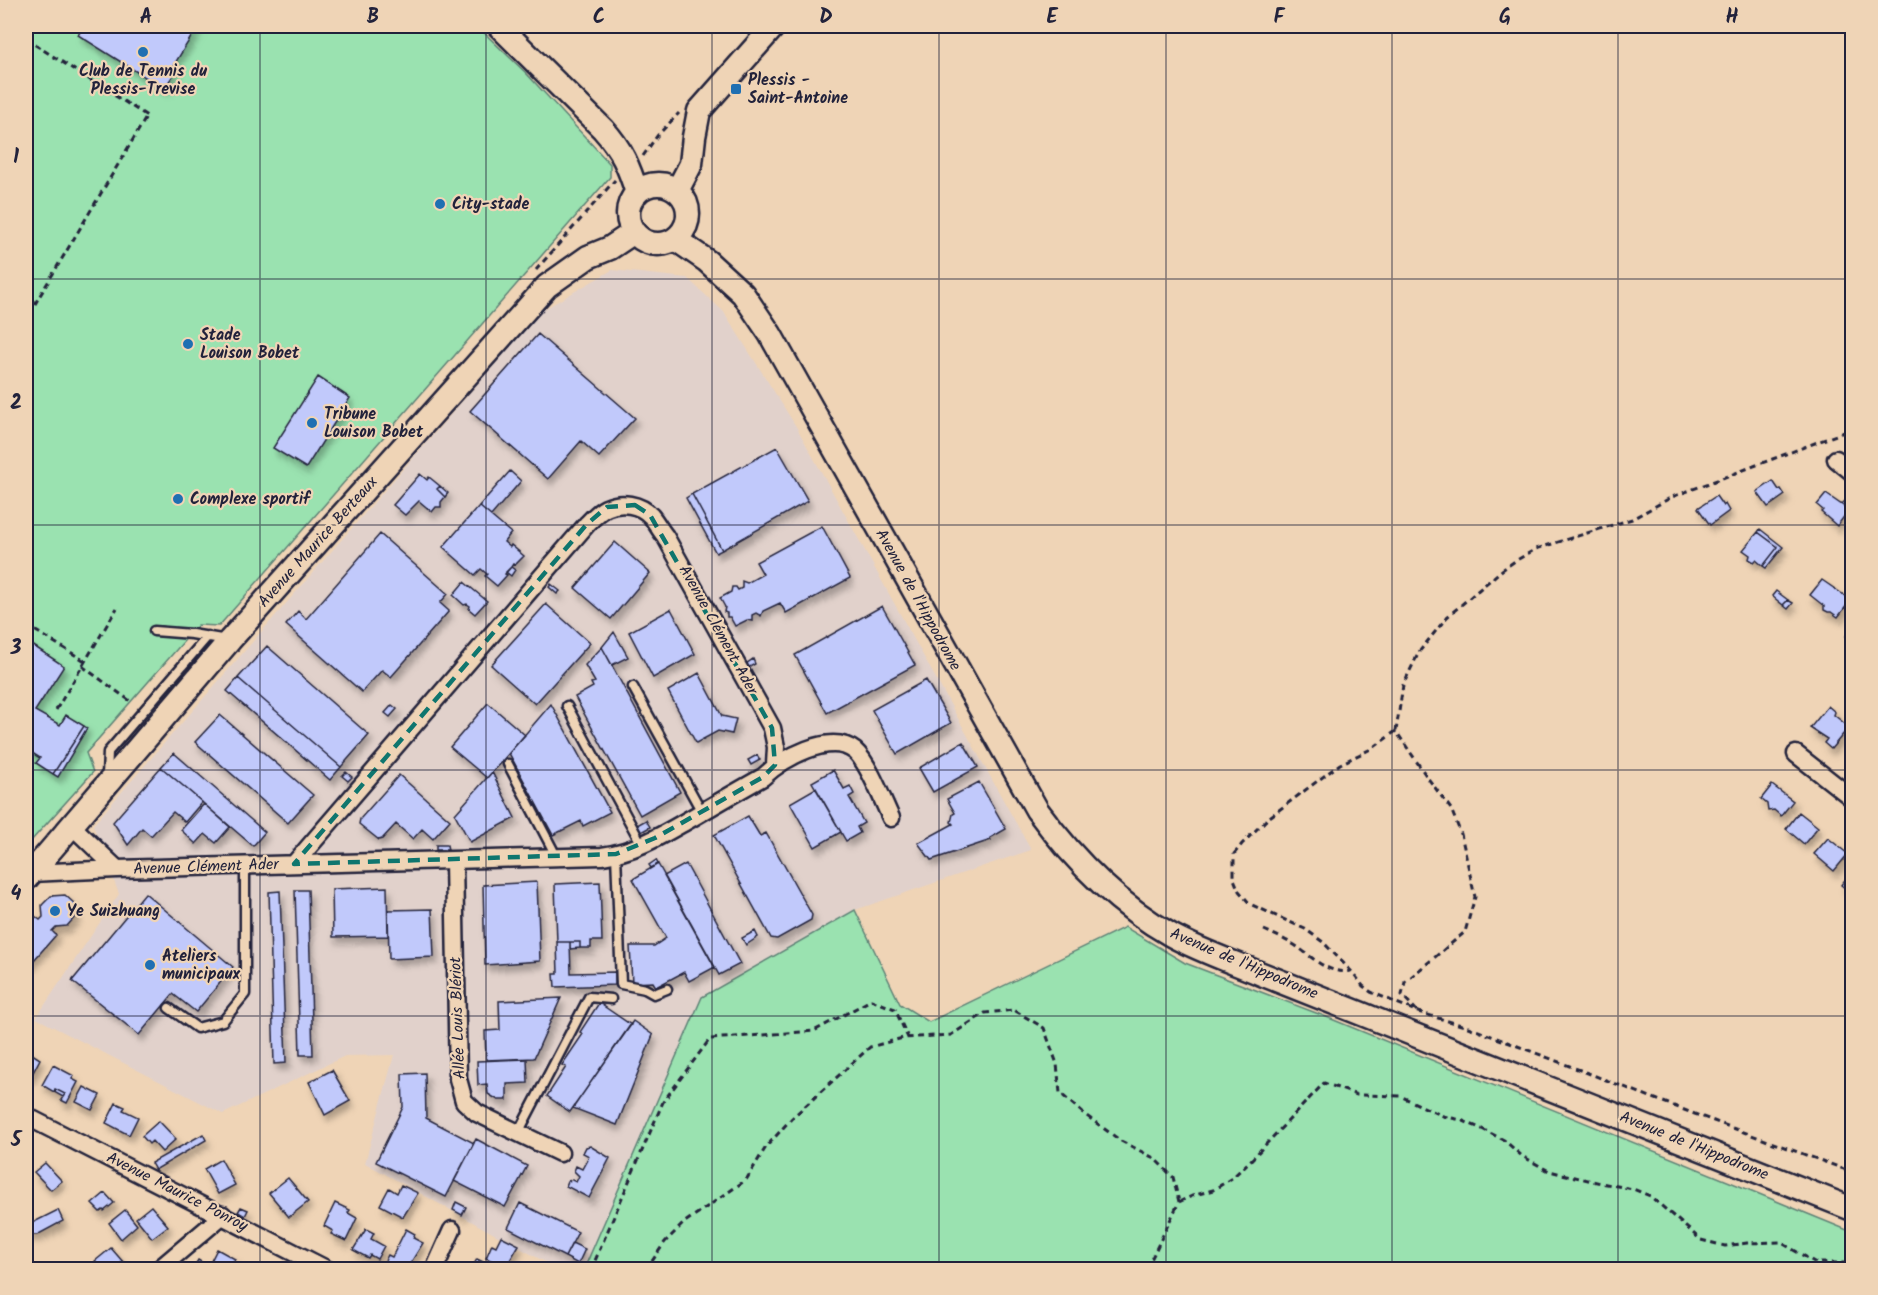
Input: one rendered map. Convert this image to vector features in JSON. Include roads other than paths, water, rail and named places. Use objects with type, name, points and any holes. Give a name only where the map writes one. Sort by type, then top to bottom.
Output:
[{"type":"main road","points":[[499,26],[616,144],[626,160],[637,193]]},
{"type":"main road","points":[[677,191],[691,164],[699,111],[774,26]]},
{"type":"main road","points":[[652,185],[670,187],[677,191],[687,207],[688,216],[682,233],[667,243],[649,243],[640,238],[630,224],[629,208],[637,193],[652,185]]},
{"type":"main road","name":"Avenue Maurice Berteaux","points":[[28,876],[230,640],[547,286],[588,257],[610,248],[634,232]]},
{"type":"main road","name":"Avenue de l'Hippodrome","points":[[675,239],[707,261],[744,294],[770,334],[1037,810],[1078,860],[1134,910],[1173,936],[1264,975],[1852,1209]]},
{"type":"street","points":[[1836,459],[1852,472]]},
{"type":"street","name":"Avenue Clément Ader","points":[[28,876],[117,869],[554,858],[616,854],[642,845],[702,812],[762,777],[775,765],[776,747],[772,728],[665,536],[650,515],[635,505],[623,504],[607,507],[598,513],[294,864]]},
{"type":"street","points":[[775,765],[820,746],[838,743],[855,751],[865,765],[891,818]]},
{"type":"street","points":[[1796,754],[1852,798]]},
{"type":"street","name":"Avenue Clément Ader","points":[[72,826],[117,869]]},
{"type":"street","name":"Allée Louis Blériot","points":[[454,861],[458,1079],[464,1101],[477,1113],[560,1153]]},
{"type":"street","name":"Avenue Maurice Ponroy","points":[[26,1116],[328,1269]]},
{"type":"street","points":[[158,1269],[223,1215]]},
{"type":"street","points":[[434,1269],[452,1230]]},
{"type":"lane","points":[[154,631],[230,640]]},
{"type":"lane","points":[[107,784],[108,753],[208,636]]},
{"type":"lane","points":[[633,687],[702,812]]},
{"type":"lane","points":[[567,706],[642,845]]},
{"type":"lane","points":[[508,764],[553,850],[554,858]]},
{"type":"lane","points":[[616,854],[621,984],[645,989],[654,994],[667,989]]},
{"type":"lane","points":[[169,1008],[196,1028],[223,1021],[245,994],[245,866]]},
{"type":"lane","points":[[518,1133],[589,997],[611,999]]},
{"type":"place","name":"Club de Tennis du Plessis-Trevise","points":[[143,52]]},
{"type":"place","name":"Plessis - Saint-Antoine","points":[[736,89]]},
{"type":"place","name":"City-stade","points":[[440,204]]},
{"type":"place","name":"Stade Louison Bobet","points":[[188,344]]},
{"type":"place","name":"Tribune Louison Bobet","points":[[312,423]]},
{"type":"place","name":"Complexe sportif","points":[[178,499]]},
{"type":"place","name":"Ye Suizhuang","points":[[55,911]]},
{"type":"place","name":"Ateliers municipaux","points":[[150,965]]}]
